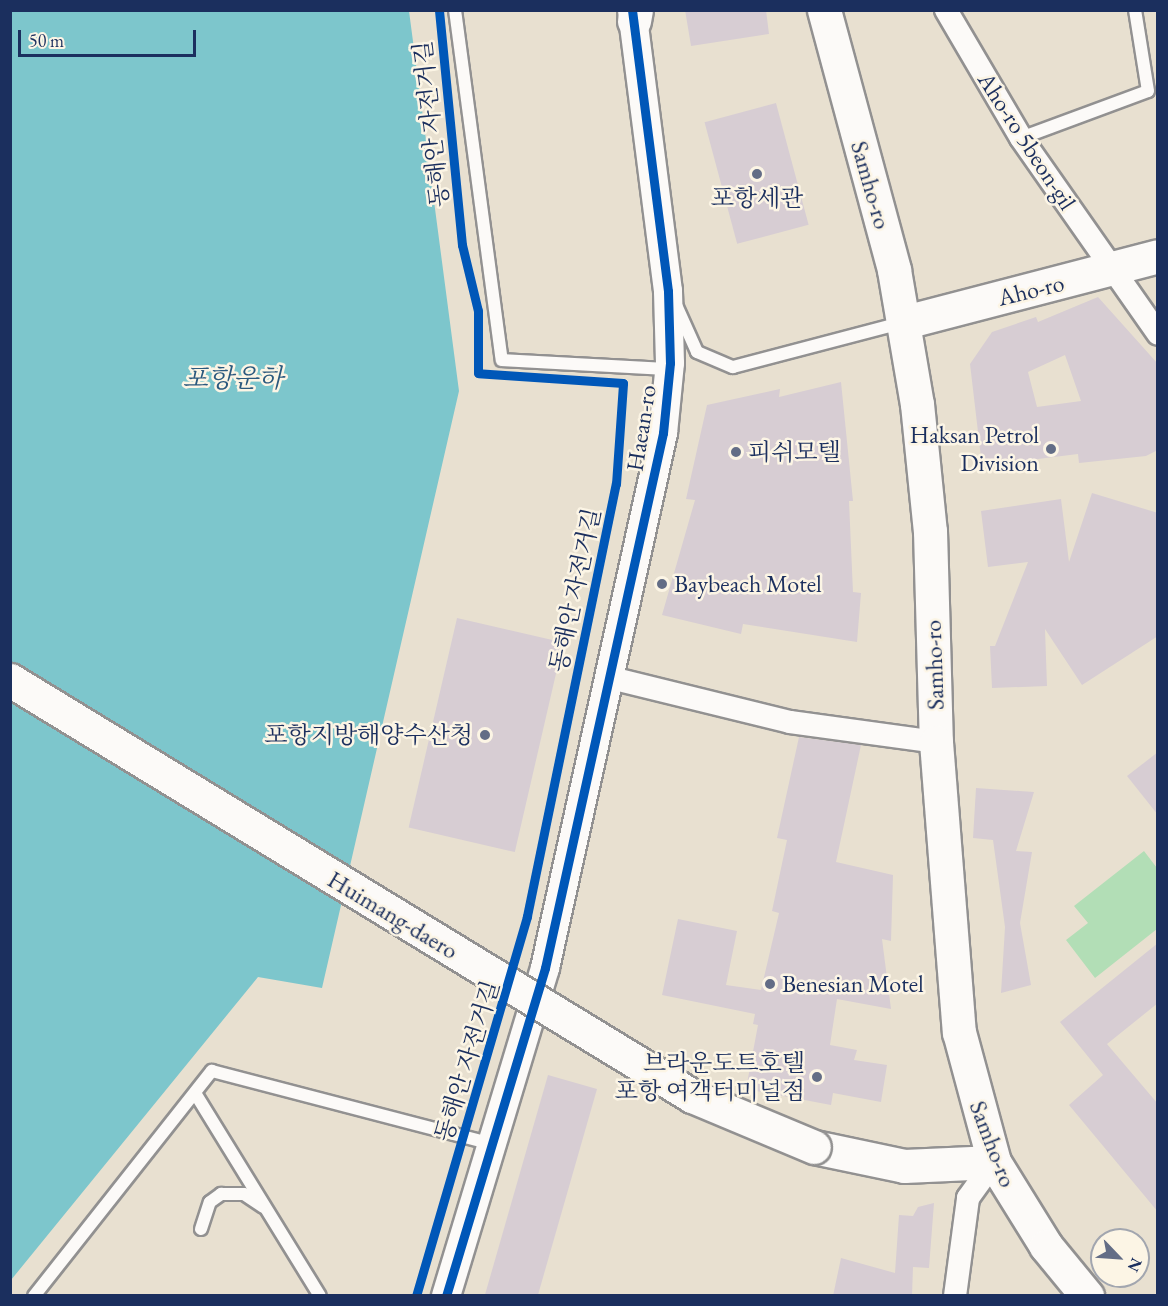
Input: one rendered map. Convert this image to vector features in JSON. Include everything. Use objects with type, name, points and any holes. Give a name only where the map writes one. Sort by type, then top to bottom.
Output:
[{"type":"main road","name":"Samho-ro","points":[[824,10],[905,322],[930,531],[936,742],[959,1032],[994,1162],[1046,1246],[1087,1296]]},
{"type":"main road","name":"Aho-ro","points":[[905,322],[1158,256]]},
{"type":"main road","name":"Huimang-daero","points":[[10,680],[692,1096],[814,1147],[904,1166],[994,1162]]},
{"type":"street","name":"Aho-ro 5beon-gil","points":[[946,10],[1021,138],[1110,270],[1158,334]]},
{"type":"street","name":"Haean-ro","points":[[446,1296],[545,968],[611,678],[663,434],[670,369],[668,291],[632,13]]},
{"type":"street","points":[[611,678],[790,722],[936,742]]},
{"type":"street","points":[[955,1296],[968,1198],[994,1162]]},
{"type":"lane","points":[[455,10],[502,360],[670,369]]},
{"type":"lane","points":[[1021,138],[1148,91],[1135,10]]},
{"type":"lane","points":[[668,291],[697,352],[723,366],[905,322]]},
{"type":"lane","points":[[34,1296],[212,1071],[493,1144]]},
{"type":"lane","points":[[195,1093],[320,1296]]},
{"type":"lane","points":[[201,1229],[210,1202],[233,1192],[256,1200],[272,1217]]},
{"type":"green space","points":[[1144,851],[1157,868],[1157,929],[1095,978],[1066,940],[1088,923],[1074,906]]},
{"type":"water","name":"포항운하","points":[[11,11],[409,11],[459,391],[322,988],[258,977],[11,1280]]},
{"type":"building","points":[[685,10],[766,10],[769,34],[691,46]]},
{"type":"building","name":"포항세관","points":[[776,103],[809,225],[737,244],[705,122]]},
{"type":"building","points":[[1098,297],[1158,364],[1158,450],[1146,456],[1079,463],[1078,454],[982,466],[970,364],[992,332],[1036,317],[1038,322]],"holes":[[[1065,355],[1081,401],[1037,407],[1028,372]]]},
{"type":"building","points":[[841,382],[853,501],[849,501],[853,592],[861,593],[857,642],[743,624],[741,634],[662,615],[695,500],[686,499],[707,405],[780,389],[779,397]]},
{"type":"building","points":[[1092,493],[1158,513],[1158,636],[1082,685],[1045,629],[1047,686],[992,688],[990,646],[995,646],[1028,562],[988,567],[981,511],[1061,499],[1069,562]]},
{"type":"building","name":"포항지방해양수산청","points":[[457,618],[563,643],[515,852],[409,827]]},
{"type":"building","points":[[799,737],[861,745],[836,862],[893,875],[891,941],[882,939],[891,1009],[837,999],[830,1045],[857,1050],[854,1060],[887,1065],[881,1102],[833,1093],[831,1105],[746,1089],[758,1025],[753,1024],[755,1014],[662,995],[678,919],[737,931],[726,985],[761,990],[779,913],[772,911],[787,840],[777,838]]},
{"type":"building","points":[[1158,752],[1158,815],[1127,776]]},
{"type":"building","points":[[976,788],[1034,792],[1016,851],[1032,852],[1020,923],[1031,985],[1001,993],[1005,927],[993,840],[973,838]]},
{"type":"building","points":[[1158,943],[1158,1003],[1107,1044],[1158,1104],[1158,1212],[1069,1105],[1103,1075],[1060,1022]]},
{"type":"building","points":[[548,1075],[597,1089],[538,1296],[485,1296]]},
{"type":"building","points":[[934,1203],[929,1268],[913,1267],[912,1296],[833,1296],[841,1258],[895,1273],[899,1215],[913,1216],[918,1207]]},
{"type":"cycle path","name":"동해안 자전거길","points":[[416,1296],[527,916],[616,484],[623,383],[478,373],[478,311],[462,245],[439,10]]},
{"type":"cycle path","points":[[446,1296],[545,968],[663,433],[670,363],[668,291],[632,10]]},
{"type":"place","name":"포항세관","points":[[757,174]]},
{"type":"place","name":"Haksan Petrol Division","points":[[1051,449]]},
{"type":"place","name":"피쉬모텔","points":[[736,452]]},
{"type":"place","name":"Baybeach Motel","points":[[662,584]]},
{"type":"place","name":"포항지방해양수산청","points":[[485,735]]},
{"type":"place","name":"Benesian Motel","points":[[770,984]]},
{"type":"place","name":"브라운도트호텔 포항 여객터미널점","points":[[817,1077]]}]
